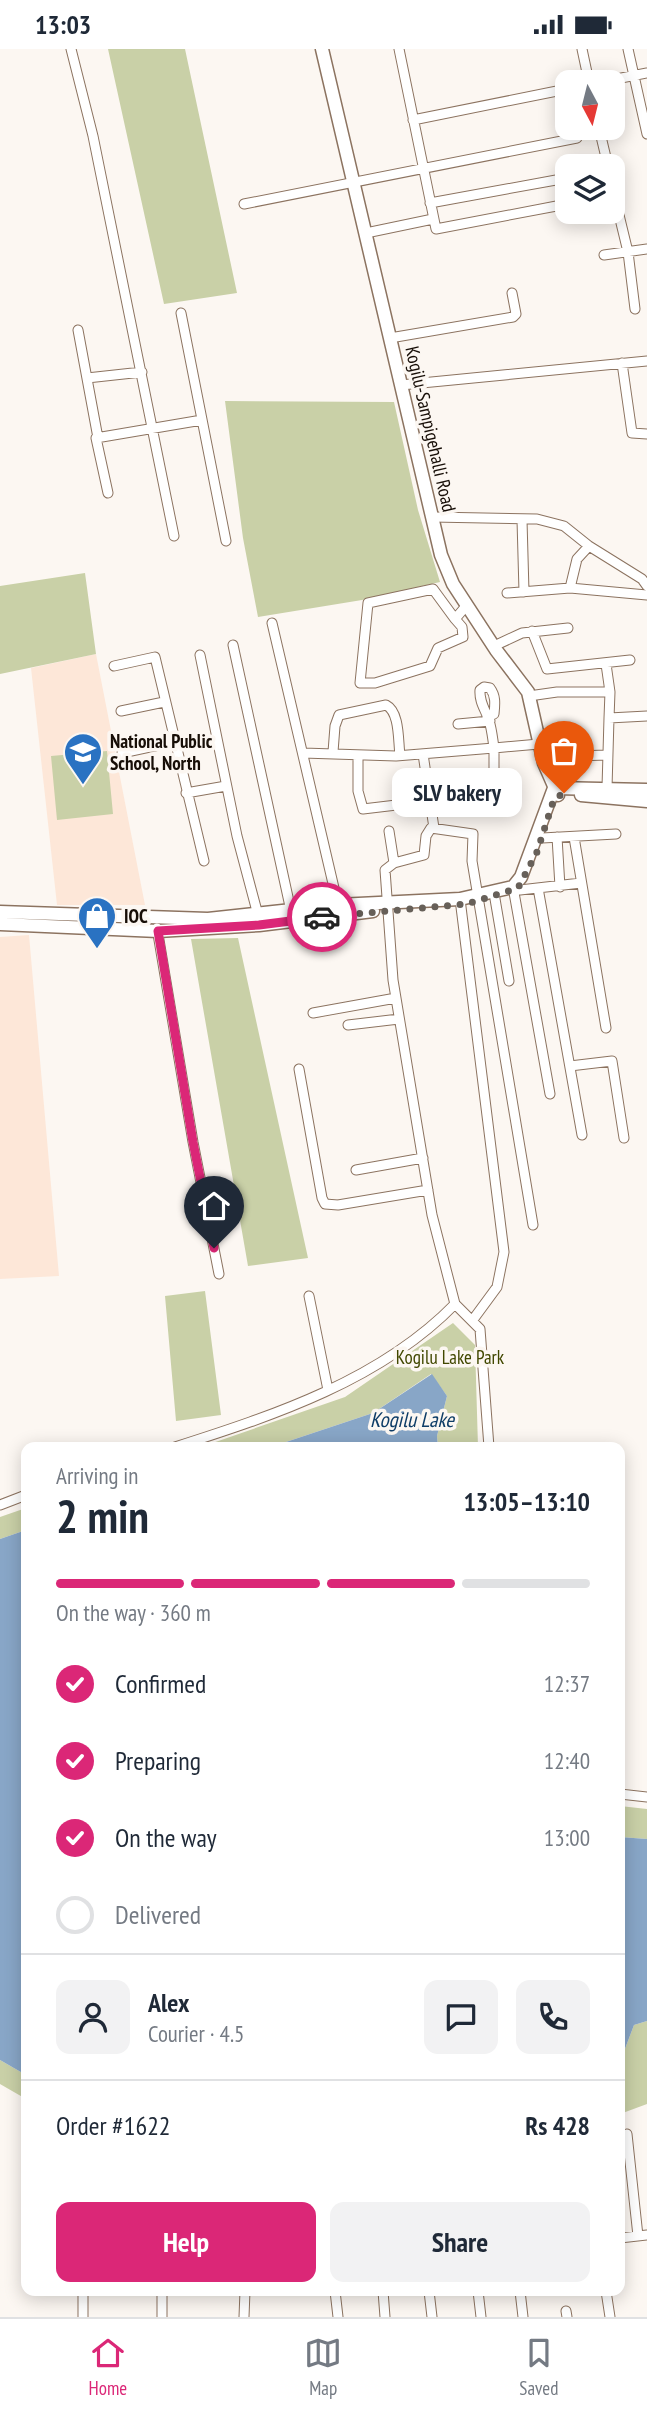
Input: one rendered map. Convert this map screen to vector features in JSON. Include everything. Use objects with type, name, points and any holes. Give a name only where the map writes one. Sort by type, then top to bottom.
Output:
[{"type":"main road","name":"Kogilu-Sampigehalli Road","points":[[322,49],[441,555],[453,583],[529,696],[541,751],[556,791]]},
{"type":"main road","points":[[556,791],[607,788],[642,795]]},
{"type":"main road","points":[[556,791],[642,795]]},
{"type":"main road","points":[[0,912],[208,919],[338,905],[388,906],[478,899],[515,887],[528,873],[556,791]]},
{"type":"main road","points":[[515,887],[529,863],[556,791]]},
{"type":"main road","points":[[0,924],[158,931],[259,925],[388,906]]},
{"type":"street","points":[[71,49],[93,137],[174,536]]},
{"type":"street","points":[[399,49],[436,229],[555,206]]},
{"type":"street","points":[[582,49],[586,70]]},
{"type":"street","points":[[628,49],[647,134]]},
{"type":"street","points":[[625,78],[647,73]]},
{"type":"street","points":[[413,120],[555,91]]},
{"type":"street","points":[[244,204],[566,140]]},
{"type":"street","points":[[430,203],[555,180]]},
{"type":"street","points":[[366,233],[433,219]]},
{"type":"street","points":[[621,224],[628,252],[635,309]]},
{"type":"street","points":[[604,255],[647,249]]},
{"type":"street","points":[[390,338],[513,317],[516,314],[512,293]]},
{"type":"street","points":[[181,313],[226,541]]},
{"type":"street","points":[[78,330],[108,493]]},
{"type":"street","points":[[401,385],[647,361]]},
{"type":"street","points":[[622,363],[632,433],[647,434]]},
{"type":"street","points":[[87,378],[142,372]]},
{"type":"street","points":[[98,438],[202,420]]},
{"type":"street","points":[[432,517],[537,519],[564,526],[589,547],[642,579],[647,586]]},
{"type":"street","points":[[522,520],[524,592]]},
{"type":"street","points":[[570,588],[577,559],[589,547]]},
{"type":"street","points":[[507,593],[570,588],[647,595]]},
{"type":"street","points":[[433,589],[455,619],[462,627],[463,636],[438,648],[430,666],[375,683],[360,683],[368,603],[433,589]]},
{"type":"street","points":[[455,619],[467,605]]},
{"type":"street","points":[[272,623],[338,905]]},
{"type":"street","points":[[494,646],[510,637],[532,631],[568,628]]},
{"type":"street","points":[[532,631],[547,669],[630,660]]},
{"type":"street","points":[[233,645],[290,911]]},
{"type":"street","points":[[200,656],[226,786],[258,915]]},
{"type":"street","points":[[114,666],[155,657],[173,741],[204,861]]},
{"type":"street","points":[[606,664],[610,692],[607,788]]},
{"type":"street","points":[[529,696],[557,691],[610,692]]},
{"type":"street","points":[[121,711],[164,702]]},
{"type":"street","points":[[333,752],[339,715],[386,705],[393,710],[400,755]]},
{"type":"street","points":[[609,718],[647,716]]},
{"type":"street","points":[[458,724],[488,719],[494,748],[494,811]]},
{"type":"street","points":[[122,753],[173,741]]},
{"type":"street","points":[[303,753],[400,755],[494,748],[607,755]]},
{"type":"street","points":[[423,754],[434,828]]},
{"type":"street","points":[[358,756],[358,791],[363,809],[430,801]]},
{"type":"street","points":[[186,793],[226,786]]},
{"type":"street","points":[[489,1442],[480,1329],[456,1304],[428,1190],[396,998],[385,870],[394,863],[424,855],[428,829],[473,834],[472,862],[533,1225]]},
{"type":"street","points":[[389,831],[394,863]]},
{"type":"street","points":[[542,838],[616,835]]},
{"type":"street","points":[[574,837],[606,1028]]},
{"type":"street","points":[[557,838],[560,887]]},
{"type":"street","points":[[515,887],[520,890],[581,883]]},
{"type":"street","points":[[515,887],[550,1094]]},
{"type":"street","points":[[538,888],[582,1135]]},
{"type":"street","points":[[495,895],[509,981]]},
{"type":"street","points":[[460,902],[504,1252],[498,1287],[472,1321]]},
{"type":"street","points":[[154,918],[219,1274]]},
{"type":"street","points":[[313,1013],[396,998]]},
{"type":"street","points":[[348,1025],[399,1019]]},
{"type":"street","points":[[570,1066],[607,1059],[612,1061],[624,1138]]},
{"type":"street","points":[[299,1069],[322,1198],[326,1204],[338,1205],[428,1190]]},
{"type":"street","points":[[356,1170],[423,1158]]},
{"type":"street","points":[[309,1296],[328,1389]]},
{"type":"street","points":[[188,1442],[328,1389],[389,1360],[435,1325],[456,1304]]},
{"type":"street","points":[[0,1506],[21,1497]]},
{"type":"street","points":[[625,1795],[647,1797]]},
{"type":"street","points":[[625,2237],[643,2235],[627,2134]]},
{"type":"street","points":[[83,2296],[83,2317]]},
{"type":"street","points":[[162,2296],[162,2317]]},
{"type":"street","points":[[244,2317],[245,2296]]},
{"type":"street","points":[[336,2296],[338,2317]]},
{"type":"street","points":[[383,2296],[385,2317]]},
{"type":"street","points":[[430,2296],[432,2317]]},
{"type":"street","points":[[479,2296],[481,2317]]},
{"type":"street","points":[[521,2296],[523,2317]]},
{"type":"street","points":[[607,2296],[610,2317]]},
{"type":"shaded area","name":"National Public School, North","points":[[96,654],[145,905],[57,905],[31,668]]},
{"type":"shaded area","points":[[29,935],[59,1276],[0,1279],[0,937]]},
{"type":"green space","points":[[108,49],[185,49],[237,293],[164,304]]},
{"type":"green space","points":[[225,401],[394,402],[418,510],[440,582],[362,600],[258,617],[243,538]]},
{"type":"green space","points":[[85,573],[96,654],[0,674],[0,586]]},
{"type":"green space","points":[[107,751],[113,814],[57,820],[51,756]]},
{"type":"green space","points":[[238,938],[308,1258],[248,1266],[191,939]]},
{"type":"green space","points":[[205,1291],[221,1415],[176,1421],[165,1296]]},
{"type":"green space","name":"Kogilu Lake Park","points":[[453,1323],[475,1345],[478,1442],[438,1442],[447,1396],[431,1374],[373,1413],[286,1442],[215,1442],[345,1397]]},
{"type":"green space","points":[[21,1510],[21,1532],[0,1539],[0,1517]]},
{"type":"green space","points":[[625,1807],[647,1809],[647,1839],[625,1837]]},
{"type":"green space","points":[[647,2021],[647,2104],[625,2112],[625,2049],[634,2025]]},
{"type":"green space","points":[[0,2060],[21,2072],[21,2096],[0,2084]]},
{"type":"water","name":"Kogilu Lake","points":[[432,1374],[447,1396],[438,1442],[286,1442],[373,1413]]},
{"type":"water","points":[[21,1532],[21,2072],[0,2060],[0,1539]]},
{"type":"water","points":[[625,1837],[647,1839],[647,2021],[634,2025],[625,2049]]},
{"type":"way so far","points":[[322,917],[467,904],[518,888],[537,852],[554,799],[564,793]]},
{"type":"place","name":"National Public School, North","points":[[83,786]]},
{"type":"place","name":"SLV bakery","points":[[564,793]]},
{"type":"place","name":"IOC","points":[[97,950]]},
{"type":"route","points":[[214,1248],[193,1142],[158,931],[259,925],[322,917]]}]
